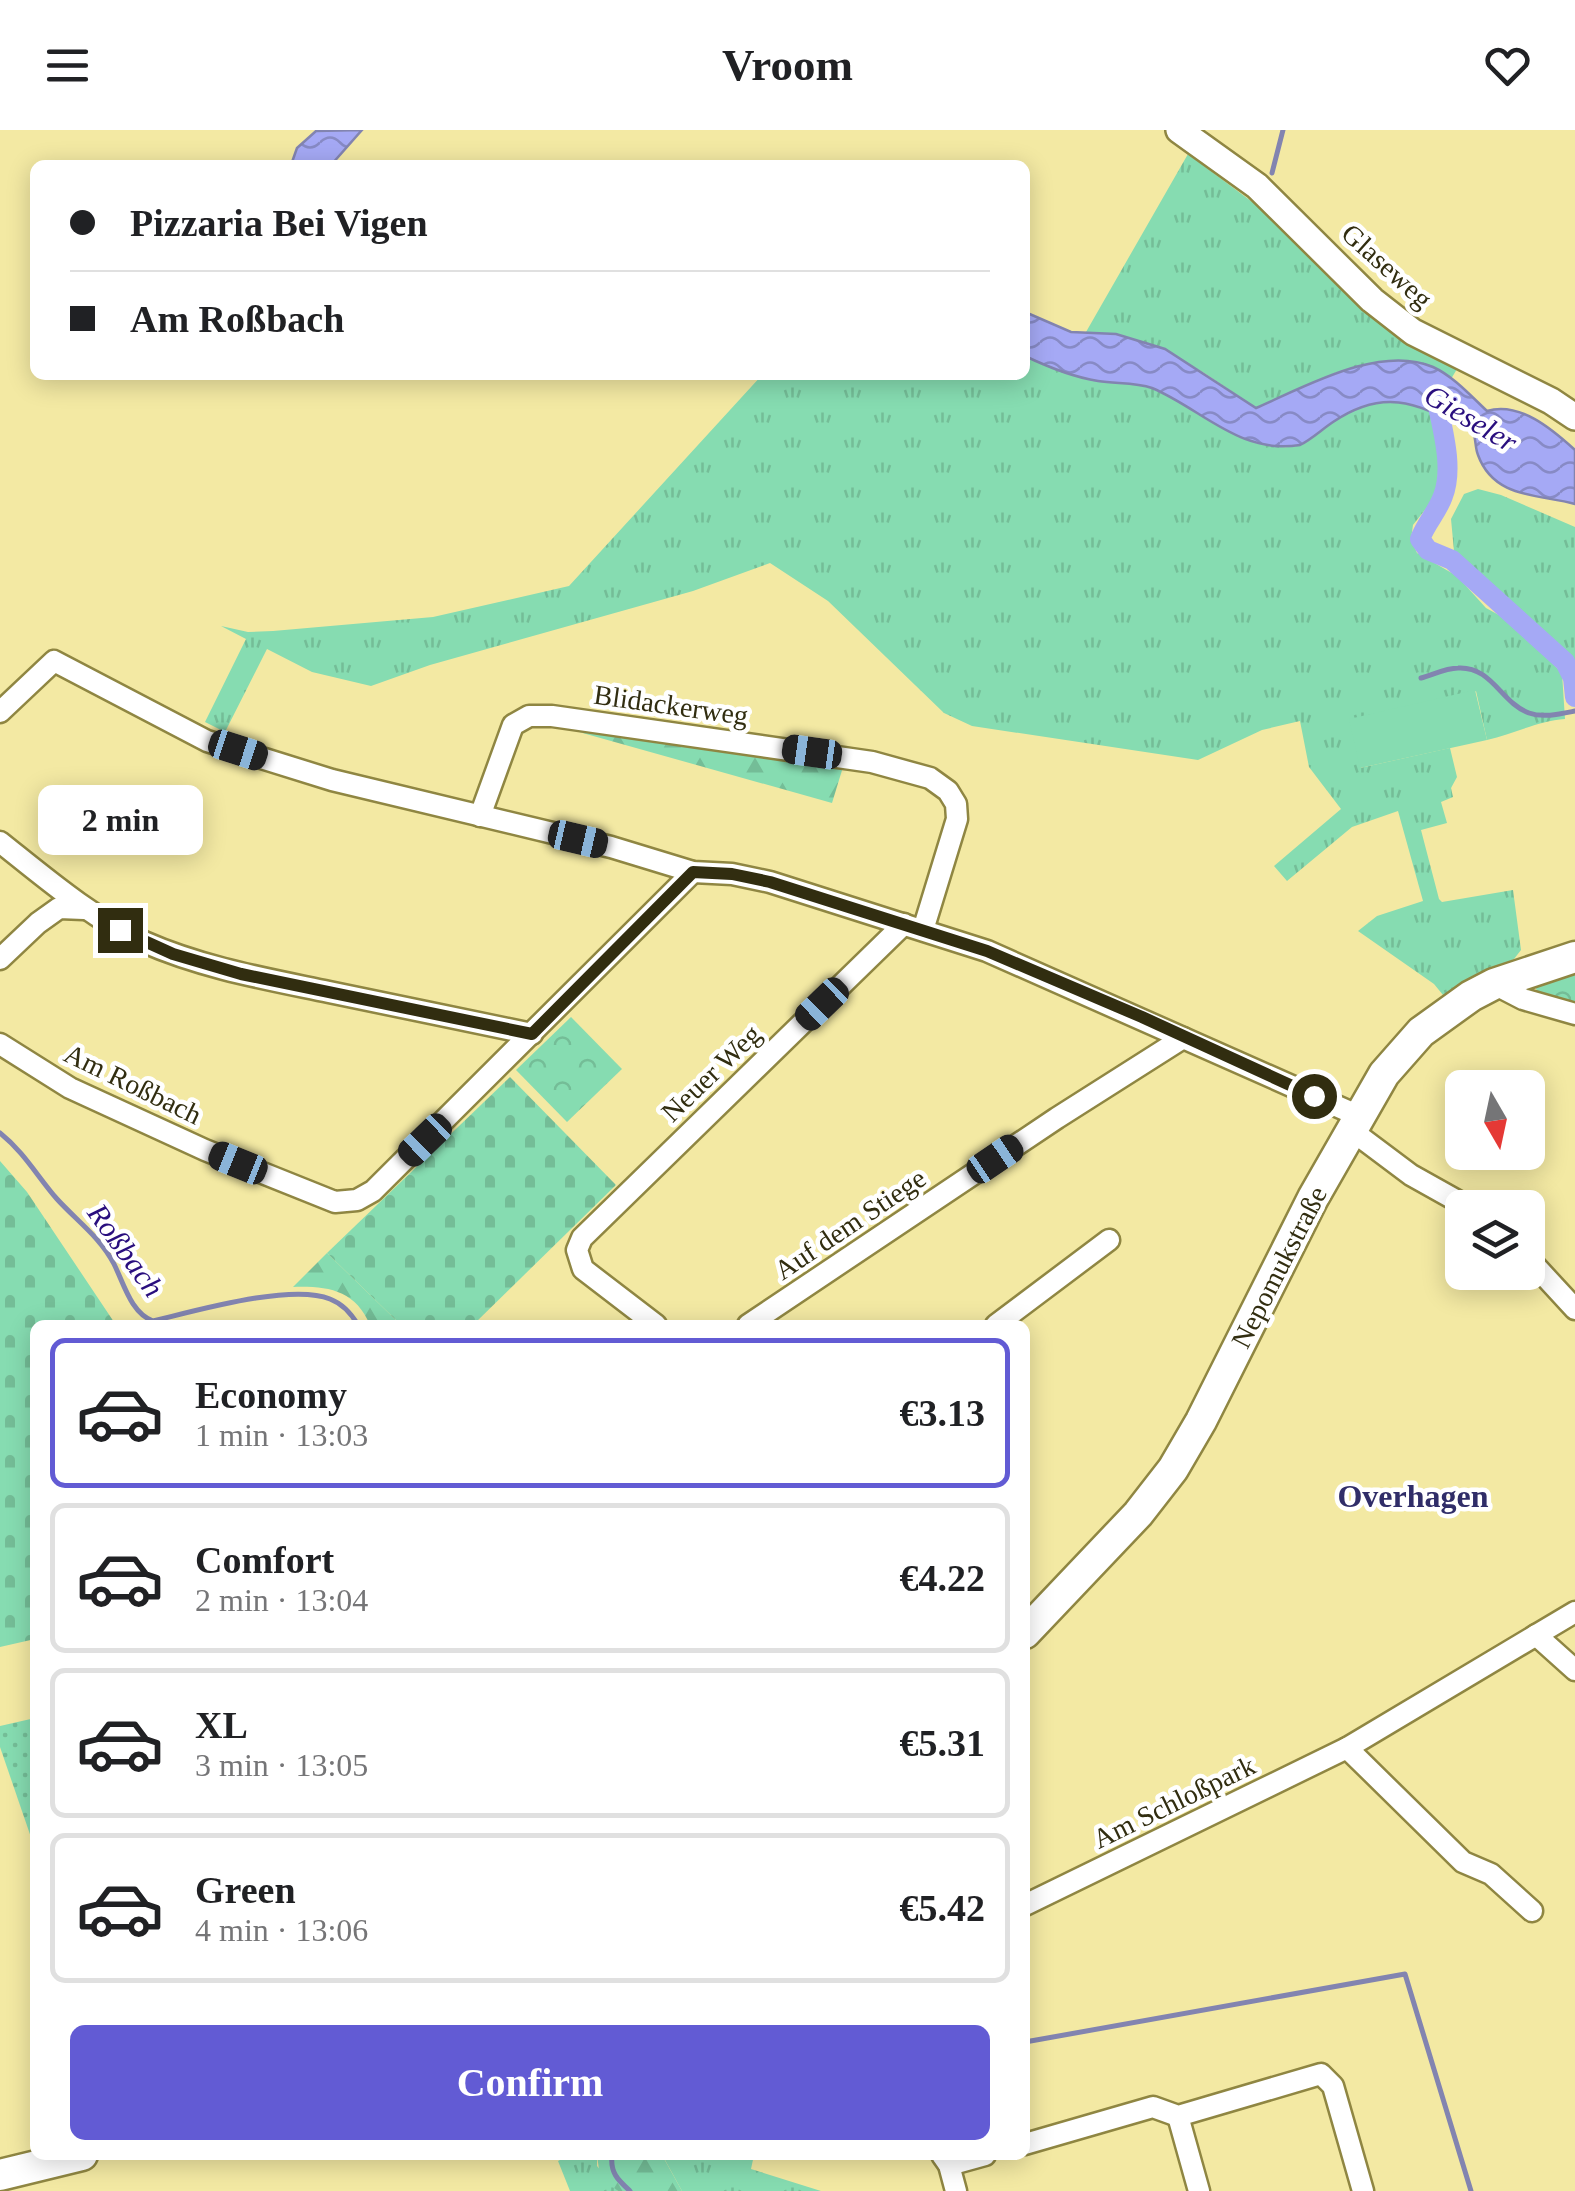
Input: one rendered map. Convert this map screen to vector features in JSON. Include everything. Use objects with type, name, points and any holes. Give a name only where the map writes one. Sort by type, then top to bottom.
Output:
[{"type":"main road","name":"Nepomukstraße","points":[[1030,1628],[1138,1514],[1172,1469],[1384,1074],[1446,1012],[1494,984],[1575,957]]},
{"type":"main road","points":[[0,2175],[62,2160]]},
{"type":"street","name":"Glaseweg","points":[[1178,130],[1257,186],[1372,300],[1413,332],[1575,417]]},
{"type":"street","points":[[0,712],[54,661],[207,741],[332,780],[611,847],[693,872],[732,874],[770,882],[987,951],[1183,1038],[1355,1123],[1411,1174],[1445,1194]]},
{"type":"street","name":"Blidackerweg","points":[[480,816],[506,738],[513,725],[529,716],[552,716],[872,762],[930,778],[948,791],[956,804],[957,819],[914,927]]},
{"type":"street","points":[[0,842],[84,908],[158,947],[241,974],[532,1034]]},
{"type":"street","name":"Am Roßbach","points":[[0,1044],[70,1088],[205,1150],[335,1202],[357,1200],[373,1191],[693,872]]},
{"type":"street","points":[[0,960],[38,922],[59,908],[84,908]]},
{"type":"street","name":"Neuer Weg","points":[[650,1320],[584,1269],[576,1250],[582,1238],[914,927]]},
{"type":"street","points":[[1494,984],[1523,1000],[1575,1014]]},
{"type":"street","name":"Auf dem Stiege","points":[[755,1320],[1183,1038]]},
{"type":"street","points":[[1003,1320],[1108,1240]]},
{"type":"street","points":[[1545,1276],[1575,1309]]},
{"type":"street","name":"Am Schloßpark","points":[[1030,1903],[1348,1748],[1575,1612]]},
{"type":"street","points":[[1536,1635],[1575,1670]]},
{"type":"street","points":[[1348,1748],[1464,1862],[1491,1874],[1532,1911]]},
{"type":"street","points":[[1030,2143],[1154,2108],[1178,2116],[1322,2074],[1333,2086],[1363,2191]]},
{"type":"street","points":[[1178,2116],[1200,2191]]},
{"type":"street","points":[[946,2160],[956,2191]]},
{"type":"green space","points":[[1188,154],[1263,210],[1334,283],[1405,342],[1457,369],[1451,379],[1433,367],[1337,372],[1256,408],[1177,357],[1135,340],[1086,332]]},
{"type":"green space","points":[[1030,358],[1089,379],[1151,388],[1235,435],[1252,442],[1291,447],[1312,439],[1342,416],[1366,405],[1392,401],[1418,405],[1431,411],[1439,459],[1432,501],[1413,525],[1411,539],[1417,553],[1457,576],[1486,608],[1508,620],[1562,673],[1565,719],[1487,740],[1476,691],[1360,768],[1450,748],[1457,777],[1451,788],[1453,797],[1441,802],[1447,823],[1421,830],[1439,899],[1442,902],[1513,890],[1521,950],[1514,959],[1443,995],[1434,984],[1358,931],[1377,916],[1423,901],[1398,811],[1352,827],[1287,881],[1274,866],[1341,809],[1309,767],[1300,721],[1262,730],[1198,760],[972,726],[944,713],[828,601],[770,563],[693,591],[430,665],[371,686],[312,672],[267,649],[225,732],[205,722],[246,639],[221,626],[248,632],[273,631],[433,617],[569,586],[757,380],[1030,380]]},
{"type":"green space","points":[[1478,489],[1575,527],[1575,662],[1454,551],[1451,519],[1464,494]]},
{"type":"green space","points":[[1475,690],[1487,740],[1360,768],[1349,719]]},
{"type":"green space","points":[[579,732],[685,743],[843,767],[832,803]]},
{"type":"green space","points":[[1575,971],[1575,1008],[1539,996],[1535,986]]},
{"type":"green space","points":[[571,1017],[622,1069],[567,1122],[516,1070]]},
{"type":"green space","points":[[510,1077],[616,1185],[478,1320],[396,1320],[327,1253]]},
{"type":"green space","points":[[0,1161],[27,1192],[113,1320],[30,1320],[30,1640],[0,1647]]},
{"type":"green space","points":[[327,1253],[396,1320],[368,1320],[357,1304],[339,1292],[293,1287]]},
{"type":"green space","points":[[30,1719],[30,1834],[0,1747],[0,1726]]},
{"type":"green space","points":[[597,2160],[597,2166],[618,2191],[570,2191],[558,2161]]},
{"type":"green space","points":[[598,2160],[665,2160],[682,2191],[618,2191],[600,2177]]},
{"type":"green space","points":[[665,2160],[753,2160],[751,2169],[821,2191],[682,2191]]},
{"type":"water","points":[[362,130],[335,160],[293,160],[297,148],[316,131]]},
{"type":"water","name":"Gieseler","points":[[1030,314],[1071,332],[1116,334],[1165,349],[1256,408],[1366,364],[1412,361],[1433,367],[1455,381],[1487,411],[1523,413],[1575,450],[1575,504],[1506,487],[1485,469],[1473,431],[1420,407],[1404,403],[1371,404],[1333,422],[1300,445],[1278,446],[1240,437],[1152,388],[1079,377],[1030,358]]},
{"type":"waterway","points":[[1272,173],[1283,130]]},
{"type":"waterway","name":"Gieseler","points":[[1435,391],[1448,471],[1441,501],[1420,539],[1428,550],[1452,560],[1565,662],[1573,678],[1575,697]]},
{"type":"waterway","points":[[1421,678],[1449,669],[1470,669],[1529,713],[1575,711]]},
{"type":"waterway","name":"Roßbach","points":[[0,1133],[102,1246],[134,1305],[151,1320]]},
{"type":"waterway","name":"Roßbach","points":[[157,1320],[243,1300],[292,1294],[330,1299],[354,1320]]},
{"type":"waterway","points":[[1030,2041],[1405,1974],[1471,2191]]},
{"type":"waterway","name":"Roßbach","points":[[612,2160],[616,2176],[630,2191]]},
{"type":"district","name":"Overhagen","points":[[1413,1496]]},
{"type":"route","points":[[120,930],[173,954],[241,974],[532,1034],[693,872],[732,874],[770,882],[987,951],[1314,1096]]}]
